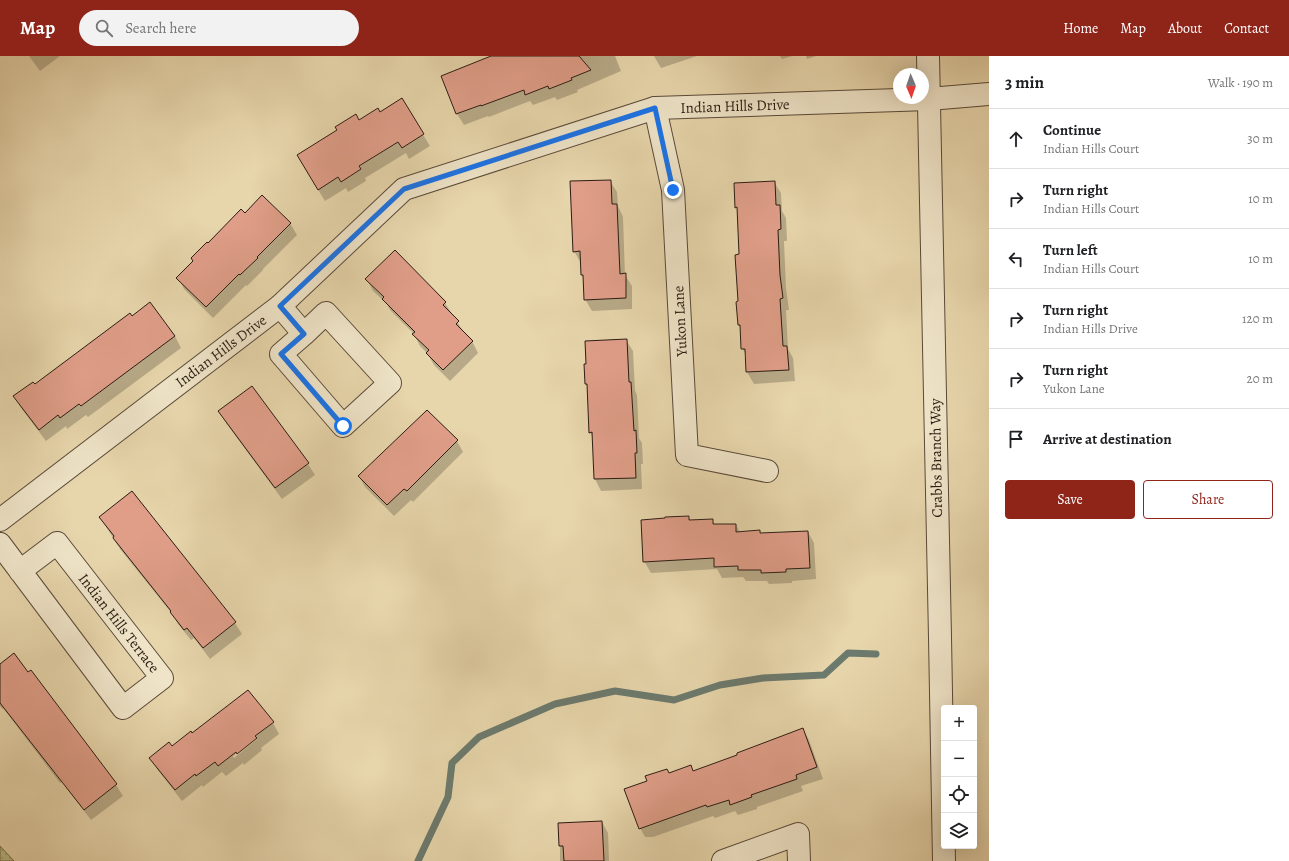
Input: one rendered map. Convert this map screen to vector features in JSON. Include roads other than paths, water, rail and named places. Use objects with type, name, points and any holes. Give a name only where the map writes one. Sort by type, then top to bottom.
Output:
[{"type":"street","name":"Crabbs Branch Way","points":[[928,56],[928,68]]},
{"type":"street","name":"Indian Hills Drive","points":[[929,100],[989,94]]},
{"type":"street","name":"Crabbs Branch Way","points":[[929,100],[944,861]]},
{"type":"street","name":"Indian Hills Drive","points":[[0,520],[280,306],[404,189],[655,108],[893,101]]},
{"type":"street","name":"Yukon Lane","points":[[655,108],[673,190],[687,455],[767,471]]},
{"type":"street","points":[[280,306],[304,334]]},
{"type":"street","points":[[326,313],[390,383],[343,426],[281,354],[304,334],[326,313]]},
{"type":"street","name":"Indian Hills Terrace","points":[[0,544],[20,571],[123,708],[162,678],[57,543],[20,571]]},
{"type":"street","points":[[723,861],[798,834],[799,861]]},
{"type":"waterway","points":[[418,861],[448,797],[452,763],[479,737],[555,704],[615,691],[674,700],[720,685],[763,678],[824,675],[848,653],[876,654]]}]
